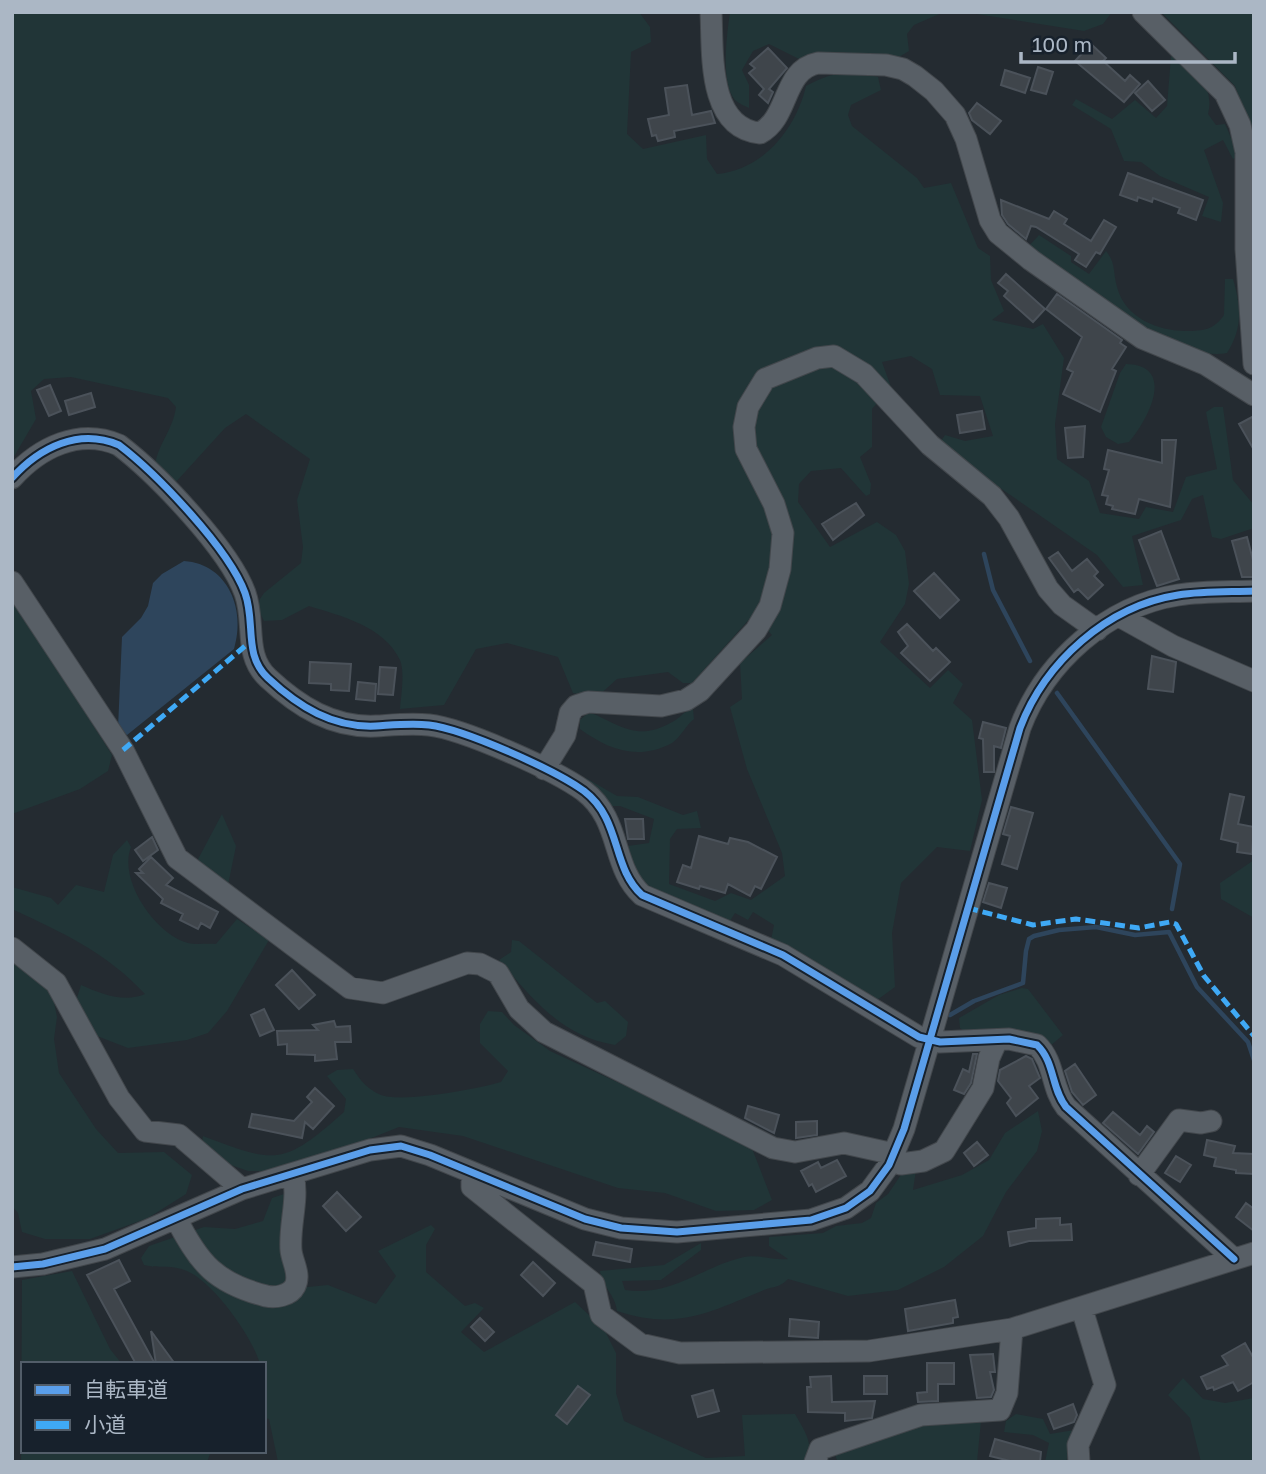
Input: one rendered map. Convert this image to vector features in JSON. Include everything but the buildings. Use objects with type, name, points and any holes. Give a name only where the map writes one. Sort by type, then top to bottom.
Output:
[{"type":"street","points":[[711,12],[722,108],[741,128],[760,133],[772,125],[792,83],[807,65],[845,64],[902,69],[934,91],[955,116],[966,139],[990,220],[999,233],[1031,260],[1142,338],[1205,364],[1254,395]]},
{"type":"street","points":[[1143,12],[1209,76],[1232,105],[1240,125],[1246,152],[1254,364]]},
{"type":"street","points":[[544,769],[565,735],[570,713],[576,706],[588,702],[661,706],[686,700],[700,691],[756,630],[770,606],[780,569],[783,533],[774,504],[746,449],[744,427],[748,407],[765,379],[817,358],[834,356],[864,374],[930,445],[992,496],[1009,518],[1048,589],[1062,605],[1097,630]]},
{"type":"street","points":[[12,478],[32,457],[69,441],[104,438],[120,445],[210,534],[245,593],[256,666],[286,694],[311,711],[341,724],[429,725],[453,730],[544,769],[584,791],[608,817],[629,880],[642,895],[783,955],[930,1041],[997,1040],[1037,1045],[1044,1051],[1059,1098],[1139,1175],[1244,1256]]},
{"type":"street","points":[[12,582],[123,750],[177,858],[350,988],[383,993],[467,963],[480,964],[492,968],[504,979],[519,1009],[544,1032],[773,1148],[795,1152],[844,1143],[894,1154],[901,1164],[923,1161],[944,1151],[983,1088],[989,1058],[997,1040]]},
{"type":"street","points":[[12,1267],[43,1264],[105,1249],[242,1189],[370,1150],[401,1146],[430,1154],[604,1225],[639,1231],[677,1232],[779,1224],[830,1215],[870,1191],[894,1154],[930,1041],[1027,709],[1056,666],[1080,641],[1119,616],[1146,604],[1179,595],[1254,591]]},
{"type":"street","points":[[1119,616],[1173,646],[1254,681]]},
{"type":"street","points":[[12,948],[56,983],[119,1098],[145,1131],[179,1135],[242,1189]]},
{"type":"street","points":[[1139,1175],[1179,1120],[1201,1123],[1211,1121]]},
{"type":"street","points":[[472,1173],[472,1188],[594,1284],[601,1315],[640,1345],[680,1353],[869,1351],[1012,1329],[1083,1309],[1244,1256]]},
{"type":"street","points":[[176,1219],[190,1245],[225,1282],[272,1297],[288,1293],[295,1286],[297,1273],[291,1249],[296,1188],[293,1174]]},
{"type":"street","points":[[1078,1461],[1078,1445],[1105,1385],[1083,1309]]},
{"type":"street","points":[[815,1462],[820,1448],[921,1415],[1000,1410],[1007,1393],[1012,1329]]},
{"type":"green space","points":[[12,12],[639,12],[650,27],[651,42],[631,52],[627,134],[643,149],[706,135],[707,159],[717,174],[749,165],[775,145],[794,117],[806,86],[841,73],[878,77],[881,90],[851,105],[848,115],[852,126],[917,178],[924,188],[951,183],[978,248],[990,256],[991,280],[1004,311],[992,320],[1033,329],[1043,324],[1064,358],[1055,424],[1057,459],[1089,481],[1100,513],[1139,519],[1146,507],[1173,512],[1186,477],[1217,469],[1206,412],[1214,407],[1223,407],[1233,480],[1254,505],[1254,528],[1221,539],[1212,537],[1203,495],[1192,499],[1181,520],[1132,536],[1143,585],[1123,587],[1097,555],[964,463],[941,441],[945,435],[965,441],[993,436],[980,396],[940,395],[932,369],[911,356],[882,362],[891,387],[872,409],[872,447],[860,457],[871,484],[870,494],[866,496],[841,468],[811,471],[799,484],[798,502],[830,547],[877,522],[896,535],[905,551],[909,584],[905,604],[880,642],[930,688],[948,670],[963,684],[953,703],[972,720],[982,800],[970,851],[937,847],[901,883],[892,933],[895,987],[877,1000],[771,940],[774,925],[753,912],[748,920],[735,913],[728,924],[667,901],[639,880],[628,846],[649,843],[654,819],[620,806],[609,806],[582,783],[586,778],[617,796],[638,797],[683,815],[697,811],[701,828],[677,829],[670,839],[669,884],[715,901],[731,893],[751,900],[785,876],[782,853],[747,769],[730,707],[742,699],[740,663],[772,635],[753,615],[692,683],[683,683],[668,672],[617,679],[596,698],[573,693],[558,657],[507,643],[476,649],[444,705],[400,709],[400,660],[393,648],[373,631],[309,606],[282,620],[264,621],[256,605],[264,593],[301,563],[303,547],[297,500],[310,459],[246,414],[225,428],[175,483],[155,468],[176,407],[168,398],[71,377],[44,379],[31,391],[36,419],[12,460]]},
{"type":"green space","points":[[730,12],[944,12],[914,25],[907,34],[909,51],[899,57],[839,52],[799,59],[769,44],[753,51],[742,70],[749,85],[749,108],[735,100],[727,82],[727,32]]},
{"type":"green space","points":[[964,12],[1112,12],[1103,24],[1084,31]]},
{"type":"green space","points":[[1161,12],[1254,12],[1254,136],[1235,86]]},
{"type":"green space","points":[[1171,56],[1188,65],[1206,86],[1209,95],[1208,114],[1216,125],[1225,124],[1239,156],[1233,159],[1223,140],[1204,150],[1223,203],[1221,222],[1202,216],[1209,197],[1160,176],[1141,162],[1124,161],[1111,129],[1072,105],[1076,99],[1112,119],[1135,100],[1156,118],[1167,106]]},
{"type":"green space","points":[[1039,235],[1071,256],[1071,262],[1089,274],[1106,251],[1113,264],[1121,298],[1127,307],[1144,321],[1165,328],[1198,331],[1216,324],[1224,315],[1225,279],[1233,279],[1239,317],[1236,335],[1227,353],[1205,353],[1179,346],[1124,316],[1027,248]]},
{"type":"green space","points":[[1126,364],[1142,367],[1151,374],[1154,395],[1144,421],[1129,442],[1118,444],[1106,437],[1101,427],[1120,373]]},
{"type":"green space","points":[[12,596],[112,755],[108,771],[80,789],[12,814]]},
{"type":"green space","points":[[693,709],[694,719],[675,741],[647,751],[624,751],[602,743],[580,729],[580,720],[589,712],[630,730],[650,731]]},
{"type":"green space","points":[[222,814],[236,846],[228,885],[196,863]]},
{"type":"green space","points":[[127,840],[131,847],[128,860],[135,890],[142,904],[163,929],[191,944],[216,944],[237,919],[269,940],[227,1011],[208,1033],[187,1040],[128,1048],[97,1036],[76,1001],[81,985],[121,997],[145,994],[99,955],[66,935],[12,909],[12,887],[51,898],[58,905],[76,885],[104,892],[113,855]]},
{"type":"green space","points":[[1254,860],[1254,918],[1221,899],[1220,883]]},
{"type":"green space","points":[[512,940],[519,941],[597,1003],[605,1001],[628,1022],[626,1036],[615,1045],[596,1040],[579,1033],[550,1014],[499,960],[511,952]]},
{"type":"green space","points":[[12,961],[52,993],[57,1017],[54,1039],[59,1073],[96,1129],[118,1153],[164,1152],[192,1175],[186,1194],[148,1218],[90,1239],[45,1239],[22,1232],[18,1213],[12,1206]]},
{"type":"green space","points":[[1022,988],[1028,989],[1063,1035],[1050,1046],[1045,1039],[968,1034],[960,1028],[959,1018],[999,995]]},
{"type":"green space","points":[[488,1011],[502,1012],[514,1025],[550,1051],[740,1139],[753,1151],[772,1200],[754,1210],[716,1211],[665,1193],[618,1188],[463,1136],[399,1127],[319,1159],[268,1171],[248,1171],[228,1164],[202,1142],[203,1136],[264,1155],[292,1151],[344,1112],[346,1099],[327,1076],[337,1070],[353,1069],[372,1090],[391,1097],[440,1094],[501,1082],[508,1071],[480,1043],[480,1024]]},
{"type":"green space","points":[[1038,1111],[1042,1131],[1037,1151],[1006,1192],[983,1236],[944,1267],[898,1290],[848,1296],[788,1279],[710,1312],[676,1319],[658,1319],[617,1311],[601,1277],[600,1271],[664,1265],[701,1243],[701,1250],[661,1280],[622,1281],[625,1290],[642,1291],[672,1285],[744,1257],[788,1259],[769,1246],[769,1237],[823,1233],[836,1226],[862,1223],[871,1218],[876,1203],[888,1194],[905,1169],[916,1170],[913,1190],[962,1175],[989,1160],[1005,1133]]},
{"type":"green space","points":[[290,1192],[287,1273],[308,1287],[328,1285],[376,1304],[396,1276],[378,1251],[431,1225],[435,1229],[426,1245],[426,1272],[465,1306],[475,1303],[484,1308],[461,1332],[484,1352],[575,1302],[604,1329],[616,1353],[616,1393],[624,1421],[706,1458],[745,1456],[742,1415],[795,1414],[809,1443],[806,1462],[278,1462],[269,1419],[266,1418],[266,1362],[259,1362],[240,1325],[208,1286],[187,1271],[144,1265],[141,1258],[149,1246],[204,1227],[235,1229],[263,1221],[272,1198]]},
{"type":"green space","points":[[72,1271],[110,1349],[120,1362],[22,1362],[22,1280]]},
{"type":"green space","points":[[1183,1378],[1203,1399],[1225,1403],[1254,1398],[1254,1462],[1201,1462],[1190,1418],[1168,1395]]},
{"type":"green space","points":[[1016,1414],[1043,1419],[1050,1434],[1074,1430],[1066,1462],[1045,1462],[1049,1443],[1033,1435],[1004,1432],[1006,1421]]},
{"type":"green space","points":[[981,1421],[977,1462],[847,1462],[837,1460],[835,1455],[868,1436],[886,1431],[924,1424]]},
{"type":"green space","points":[[21,1453],[210,1453],[207,1462],[21,1462]]},
{"type":"water","points":[[184,561],[200,564],[212,571],[223,580],[230,592],[238,620],[234,649],[127,735],[118,728],[122,637],[141,618],[148,606],[153,583],[162,574]]},
{"type":"waterway","points":[[984,554],[993,590],[1030,661]]},
{"type":"waterway","points":[[1057,693],[1180,864],[1172,909]]},
{"type":"waterway","points":[[950,1015],[974,1001],[1023,983],[1026,951],[1029,939],[1034,936],[1059,930],[1096,927],[1135,935],[1169,932],[1197,987],[1248,1042],[1254,1060]]},
{"type":"marked path","points":[[123,750],[251,641]]},
{"type":"marked path","points":[[968,908],[1033,925],[1076,919],[1139,928],[1170,922],[1176,924],[1204,976],[1254,1036]]},
{"type":"cycle path","points":[[12,478],[35,457],[61,444],[89,439],[119,445],[171,493],[224,555],[245,593],[255,659],[268,678],[292,698],[318,714],[360,726],[422,724],[445,728],[531,762],[570,782],[596,803],[611,829],[625,871],[642,895],[783,955],[919,1037],[940,1042],[1009,1039],[1037,1045],[1047,1059],[1066,1107],[1234,1259]]},
{"type":"cycle path","points":[[12,1267],[43,1264],[105,1249],[242,1189],[370,1150],[401,1146],[430,1155],[585,1219],[621,1228],[677,1232],[811,1220],[846,1208],[870,1191],[889,1165],[904,1129],[1020,728],[1045,681],[1082,641],[1127,611],[1178,595],[1254,591]]}]
